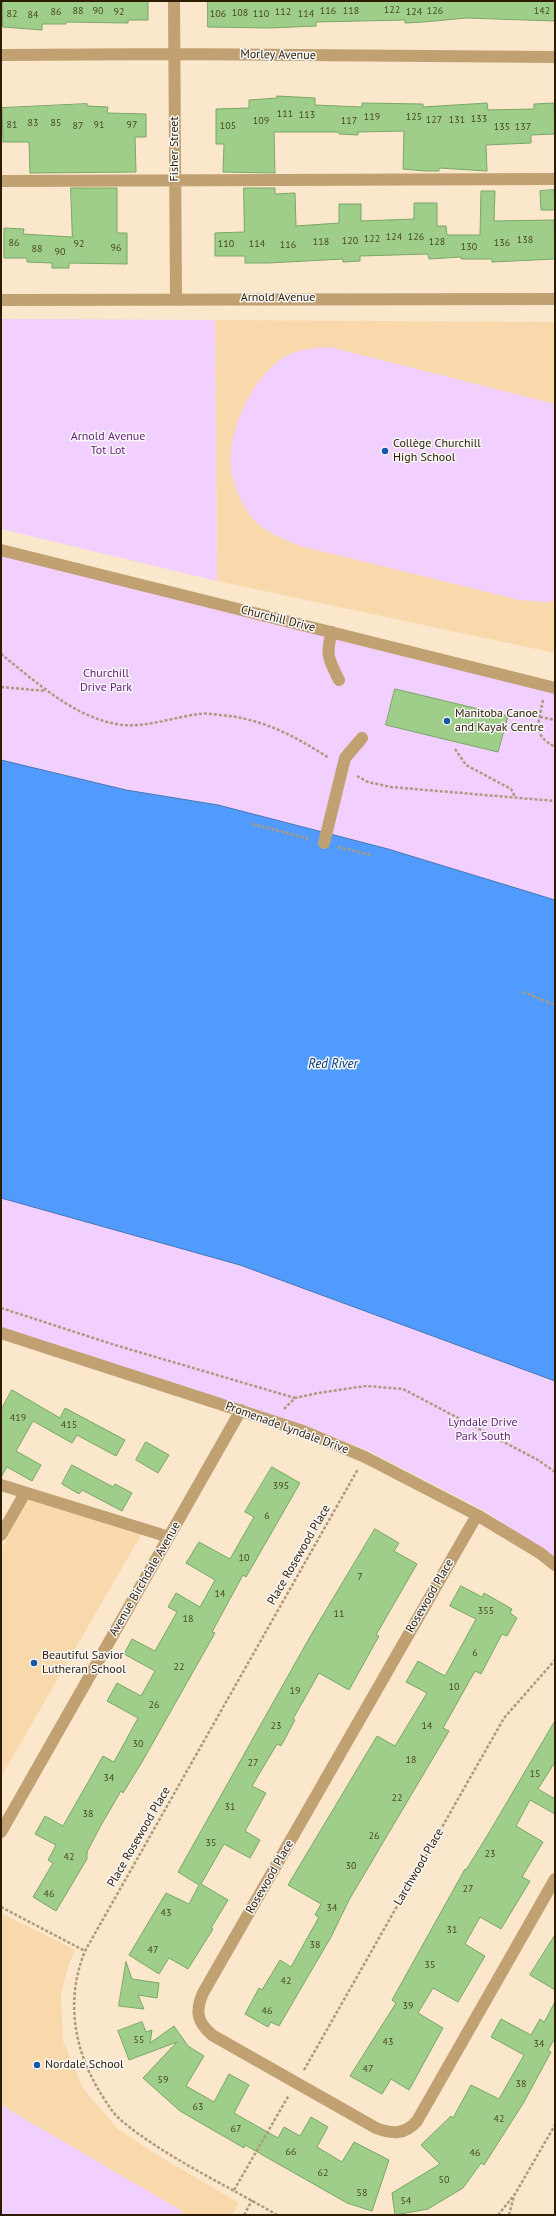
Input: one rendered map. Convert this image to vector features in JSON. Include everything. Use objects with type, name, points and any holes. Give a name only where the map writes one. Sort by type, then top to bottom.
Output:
[{"type":"street","name":"Fisher Street","points":[[174,1],[176,298]]},
{"type":"street","name":"Morley Avenue","points":[[1,55],[174,54],[555,57]]},
{"type":"street","points":[[1,181],[555,179]]},
{"type":"street","name":"Arnold Avenue","points":[[1,300],[176,298],[555,299]]},
{"type":"street","name":"Churchill Drive","points":[[1,550],[550,687]]},
{"type":"street","points":[[332,632],[327,649],[330,663],[339,680]]},
{"type":"street","points":[[324,843],[345,758],[362,738]]},
{"type":"street","name":"Promenade Lyndale Drive","points":[[1,1333],[241,1410],[303,1431],[365,1456],[476,1515],[540,1553],[555,1565]]},
{"type":"street","name":"Avenue Birchdale Avenue","points":[[1,1832],[241,1410]]},
{"type":"street","points":[[1,1485],[168,1538]]},
{"type":"street","points":[[1,1535],[25,1493]]},
{"type":"street","name":"Rosewood Place","points":[[476,1515],[203,1993],[197,2011],[199,2021],[212,2035],[383,2131],[396,2133],[406,2131],[417,2121],[555,1879]]},
{"type":"path","points":[[1,654],[48,691],[96,718],[124,725],[201,713],[240,716],[272,727],[303,741],[368,782],[391,787],[555,801]]},
{"type":"path","points":[[1,687],[48,691]]},
{"type":"path","points":[[550,687],[540,717],[538,729],[543,740],[555,746]]},
{"type":"path","points":[[540,717],[555,720]]},
{"type":"path","points":[[455,749],[466,765],[511,789],[515,797]]},
{"type":"path","points":[[523,992],[555,1005]]},
{"type":"path","points":[[1,1308],[115,1345],[295,1398],[366,1386],[403,1389],[538,1460],[555,1472]]},
{"type":"path","points":[[273,1421],[295,1398]]},
{"type":"path","name":"Place Rosewood Place","points":[[277,2215],[161,2148],[121,2120],[104,2098],[87,2070],[77,2043],[73,2004],[78,1968],[85,1951],[365,1456]]},
{"type":"path","name":"Larchwood Place","points":[[234,2190],[504,1718],[555,1660]]},
{"type":"path","points":[[1,1907],[85,1951]]},
{"type":"path","points":[[498,2215],[515,2194],[555,2125]]},
{"type":"path","points":[[509,2215],[515,2194]]},
{"type":"path","points":[[244,2215],[252,2200]]},
{"type":"shaded area","name":"Collège Churchill High School","points":[[215,320],[555,322],[555,653],[217,581]]},
{"type":"shaded area","name":"Beautiful Savior Lutheran School","points":[[28,1500],[141,1535],[1,1777],[1,1549]]},
{"type":"shaded area","name":"Nordale School","points":[[1,1913],[75,1950],[69,1964],[61,1994],[63,2041],[84,2090],[118,2129],[154,2153],[239,2203],[232,2215],[1,2215]]},
{"type":"green space","name":"Arnold Avenue Tot Lot","points":[[1,319],[215,320],[217,581],[1,529]]},
{"type":"green space","name":"Collège Churchill High School","points":[[330,347],[555,404],[555,600],[546,602],[520,600],[300,546],[270,532],[255,521],[240,499],[232,475],[232,442],[244,407],[263,376],[275,364],[288,355],[298,351]]},
{"type":"green space","name":"Churchill Drive Park","points":[[1,550],[555,689],[555,900],[388,849],[218,805],[126,790],[1,760]]},
{"type":"green space","name":"Lyndale Drive Park South","points":[[1,1198],[240,1265],[555,1381],[555,1558],[481,1509],[369,1451],[304,1426],[1,1332]]},
{"type":"green space","points":[[1,2105],[182,2211],[180,2215],[1,2215]]},
{"type":"water","name":"Red River","points":[[1,760],[126,790],[218,805],[388,849],[555,900],[555,1381],[240,1265],[1,1198]]},
{"type":"building","points":[[3,1],[148,1],[148,20],[128,20],[128,23],[66,22],[66,24],[42,24],[42,30],[3,27]]},
{"type":"building","points":[[208,1],[555,1],[555,21],[466,18],[405,23],[405,20],[316,22],[316,26],[270,28],[208,27]]},
{"type":"building","points":[[277,96],[315,98],[315,105],[362,107],[362,103],[423,104],[423,107],[487,103],[488,110],[534,109],[534,104],[554,103],[555,134],[531,135],[531,143],[486,145],[487,171],[439,168],[439,171],[425,171],[403,169],[404,131],[358,132],[358,135],[339,134],[339,132],[274,132],[275,173],[223,172],[224,144],[216,144],[216,109],[249,108],[249,100],[277,98]]},
{"type":"building","points":[[87,104],[87,106],[108,107],[107,113],[146,114],[146,137],[135,137],[136,172],[30,173],[29,142],[3,142],[2,108]]},
{"type":"building","points":[[71,188],[117,188],[117,233],[127,233],[127,264],[69,263],[69,268],[52,268],[52,263],[27,262],[27,258],[4,258],[4,228],[24,229],[23,234],[72,237]]},
{"type":"building","points":[[244,188],[275,188],[275,194],[295,193],[296,226],[339,223],[339,204],[361,204],[361,221],[414,219],[414,203],[437,203],[437,226],[446,226],[447,235],[480,235],[481,191],[495,191],[494,221],[554,220],[555,259],[492,262],[492,259],[461,259],[461,257],[429,259],[428,254],[360,256],[360,261],[343,262],[343,259],[245,263],[245,256],[215,256],[215,233],[244,232]]},
{"type":"building","points":[[554,190],[555,210],[541,210],[540,191]]},
{"type":"building","name":"Manitoba Canoe and Kayak Centre","points":[[395,689],[508,716],[498,752],[386,725]]},
{"type":"building","points":[[12,1390],[60,1418],[65,1408],[125,1440],[116,1456],[77,1435],[72,1443],[33,1421],[16,1451],[41,1465],[32,1481],[7,1467],[1,1477],[1,1410]]},
{"type":"building","points":[[146,1442],[169,1455],[158,1473],[136,1460]]},
{"type":"building","points":[[72,1465],[113,1487],[115,1484],[132,1493],[122,1511],[82,1490],[79,1494],[62,1484]]},
{"type":"building","points":[[272,1467],[300,1483],[246,1577],[243,1575],[212,1632],[215,1633],[142,1762],[123,1793],[121,1791],[100,1827],[87,1852],[87,1859],[56,1911],[33,1897],[53,1863],[48,1860],[56,1845],[35,1834],[45,1816],[63,1826],[103,1756],[114,1762],[138,1718],[107,1701],[117,1683],[141,1696],[155,1671],[124,1654],[132,1639],[155,1651],[177,1612],[168,1607],[176,1593],[200,1607],[215,1580],[186,1563],[199,1542],[230,1559],[254,1517],[245,1512]]},
{"type":"building","points":[[375,1529],[399,1543],[394,1551],[417,1564],[376,1635],[379,1636],[349,1690],[319,1673],[293,1719],[295,1720],[281,1746],[277,1744],[252,1786],[266,1793],[245,1831],[260,1840],[250,1858],[224,1844],[201,1884],[228,1900],[211,1928],[213,1929],[188,1969],[169,1958],[159,1974],[129,1955],[166,1893],[189,1904],[199,1885],[178,1872],[311,1635]]},
{"type":"building","points":[[461,1586],[482,1597],[484,1593],[512,1609],[510,1613],[517,1618],[507,1636],[502,1634],[481,1674],[475,1671],[443,1728],[449,1731],[349,1900],[331,1937],[279,2026],[271,2022],[268,2027],[245,2014],[259,1988],[262,1990],[280,1960],[291,1967],[319,1917],[315,1915],[321,1904],[288,1885],[377,1736],[395,1746],[427,1693],[406,1682],[418,1661],[445,1676],[476,1619],[450,1606]]},
{"type":"building","points":[[555,1721],[555,1762],[538,1789],[555,1799],[555,1814],[530,1800],[516,1826],[543,1842],[522,1877],[530,1881],[501,1929],[480,1917],[465,1944],[485,1956],[458,2002],[433,1988],[418,2013],[443,2028],[409,2090],[391,2079],[382,2094],[350,2076],[396,2003],[392,2000],[465,1869],[466,1870],[487,1836]]},
{"type":"building","points":[[555,1935],[555,1990],[530,1975]]},
{"type":"building","points":[[126,1962],[132,1979],[159,1983],[157,1998],[138,1995],[144,2009],[119,2006]]},
{"type":"building","points":[[555,2002],[555,2038],[548,2050],[551,2052],[524,2102],[484,2165],[481,2163],[463,2188],[428,2209],[395,2215],[392,2193],[440,2164],[421,2145],[451,2116],[453,2118],[471,2085],[499,2099],[524,2055],[491,2037],[501,2019],[531,2035],[540,2019],[544,2022]]},
{"type":"building","points":[[142,2022],[146,2032],[152,2030],[150,2043],[174,2026],[188,2046],[204,2056],[186,2086],[214,2102],[229,2074],[249,2085],[234,2113],[278,2138],[284,2127],[300,2136],[311,2117],[328,2127],[317,2147],[342,2162],[354,2142],[389,2160],[372,2211],[347,2203],[245,2145],[244,2148],[180,2111],[143,2078],[177,2042],[129,2060],[118,2031]]},
{"type":"place","name":"Collège Churchill High School","points":[[385,451]]},
{"type":"place","name":"Manitoba Canoe and Kayak Centre","points":[[447,721]]},
{"type":"place","name":"Beautiful Savior Lutheran School","points":[[34,1663]]},
{"type":"place","name":"Nordale School","points":[[37,2065]]}]
